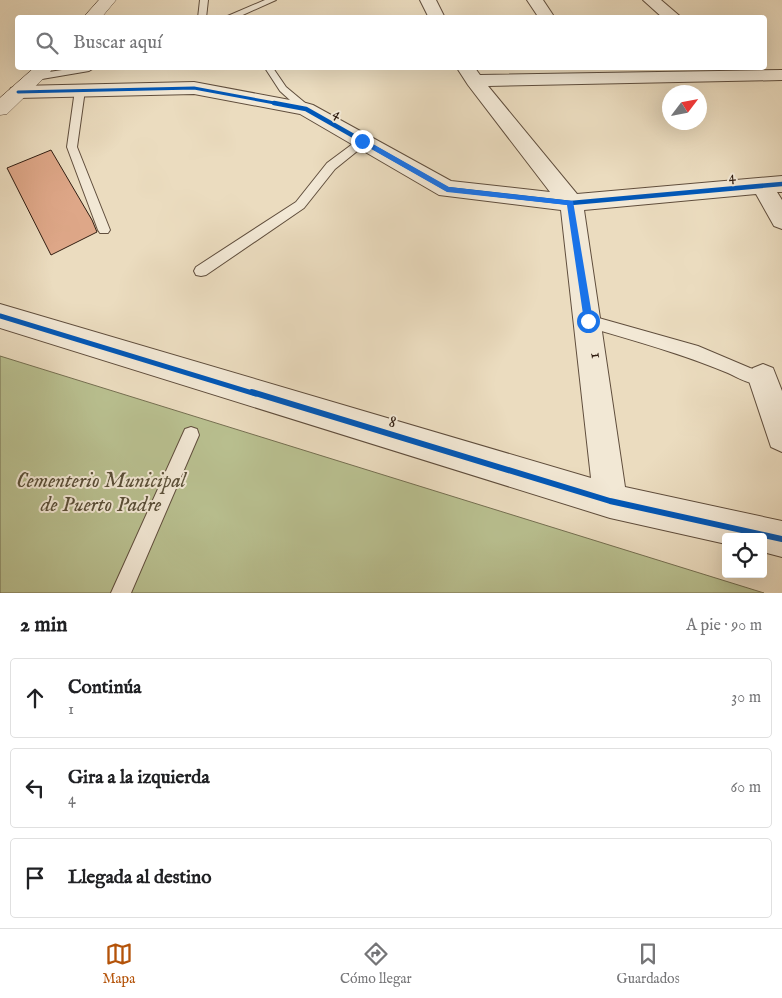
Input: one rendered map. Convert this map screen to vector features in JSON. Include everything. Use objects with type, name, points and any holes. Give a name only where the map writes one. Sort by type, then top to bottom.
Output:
[{"type":"street","points":[[94,15],[108,0]]},
{"type":"street","points":[[428,0],[436,15]]},
{"type":"street","points":[[535,0],[545,15]]},
{"type":"street","points":[[651,0],[670,15]]},
{"type":"street","points":[[470,74],[741,71],[782,75]]},
{"type":"street","points":[[0,109],[40,72]]},
{"type":"street","points":[[470,74],[571,203]]},
{"type":"street","name":"4","points":[[18,92],[194,88],[306,109],[447,189],[571,203],[772,185]]},
{"type":"street","points":[[772,185],[782,220]]},
{"type":"street","name":"1","points":[[571,203],[588,321],[610,501]]},
{"type":"street","name":"8","points":[[0,316],[610,501],[782,539]]},
{"type":"street","points":[[773,380],[782,436]]},
{"type":"lane","points":[[202,15],[204,0]]},
{"type":"lane","points":[[234,15],[272,0]]},
{"type":"lane","points":[[40,72],[64,70]]},
{"type":"lane","points":[[270,70],[284,89],[306,109]]},
{"type":"lane","points":[[80,90],[72,147],[104,230]]},
{"type":"lane","points":[[200,271],[285,217],[300,205],[331,166],[362,141]]},
{"type":"lane","points":[[588,321],[698,352],[749,375],[773,380]]},
{"type":"lane","points":[[121,593],[191,435]]},
{"type":"green space","name":"Cementerio Municipal de Puerto Padre","points":[[0,356],[764,593],[0,593]]},
{"type":"building","points":[[51,150],[92,220],[97,232],[51,255],[7,168]]},
{"type":"cycle path","points":[[18,92],[194,88],[306,109],[447,189],[571,203],[782,184]]},
{"type":"cycle path","points":[[0,316],[610,501],[782,539]]},
{"type":"route","points":[[362,141],[447,189],[571,203],[588,321]]}]
